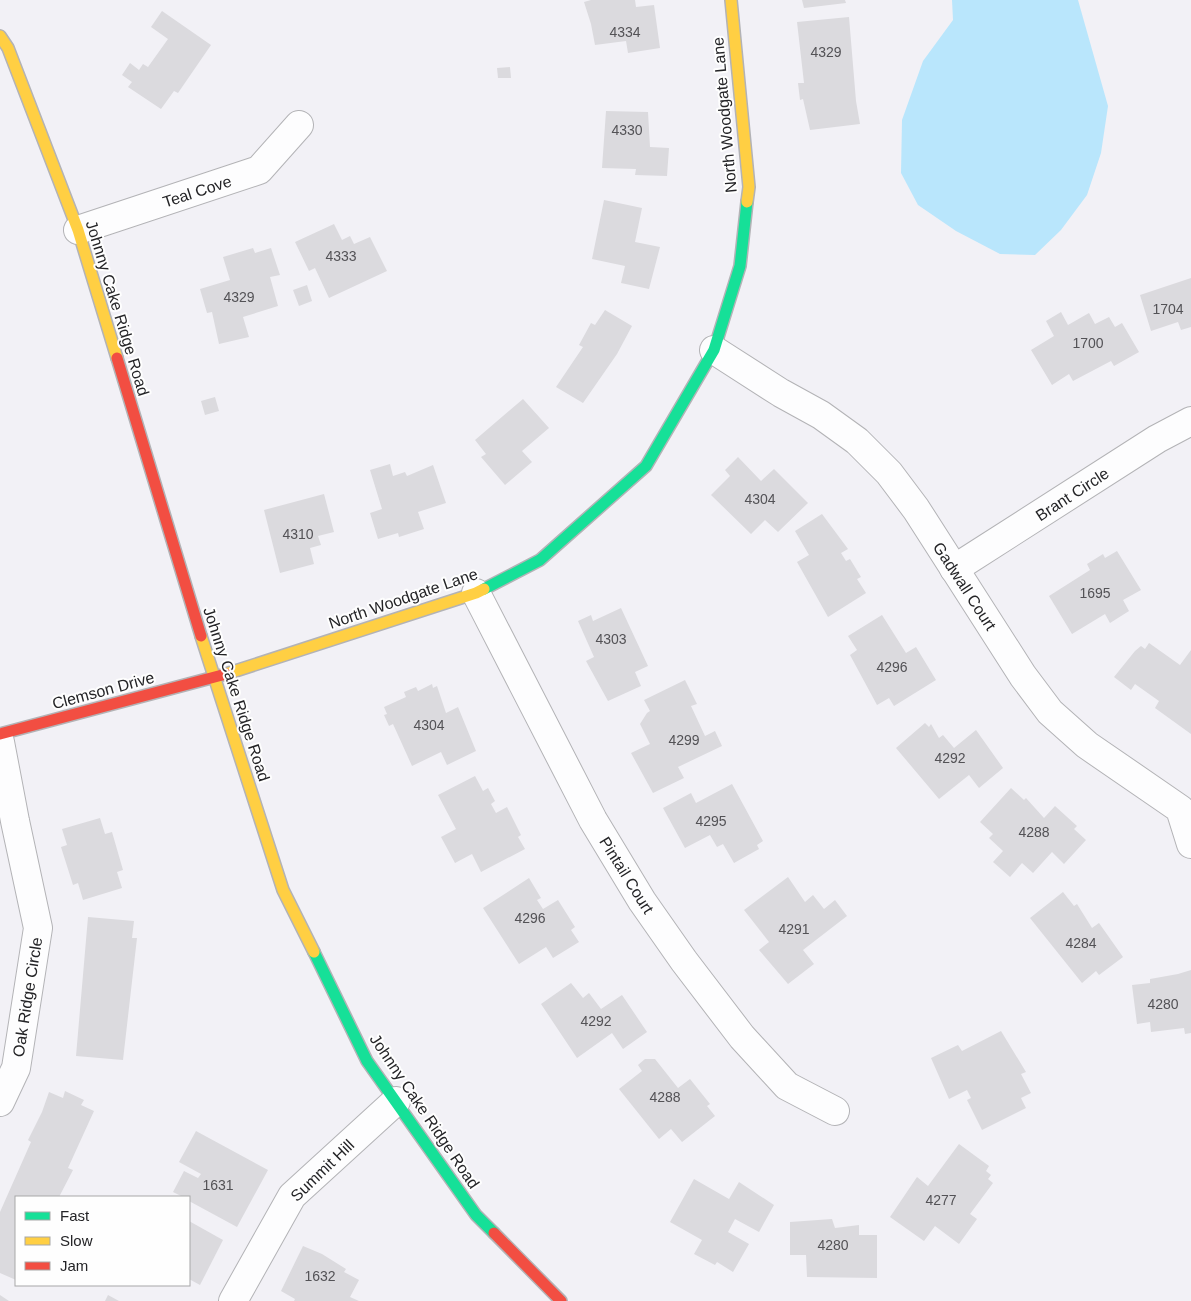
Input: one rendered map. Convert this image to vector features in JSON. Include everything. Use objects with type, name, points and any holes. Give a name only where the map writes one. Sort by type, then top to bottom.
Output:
[{"type":"street","name":"North Woodgate Lane","points":[[214,678],[476,592],[540,560],[646,466],[714,350],[740,266],[749,187],[731,0]]},
{"type":"street","name":"Johnny Cake Ridge Road","points":[[0,36],[8,48],[78,230],[214,678],[283,890],[367,1061],[476,1215],[561,1301]]},
{"type":"street","name":"Teal Cove","points":[[78,230],[258,170],[299,125]]},
{"type":"street","name":"Gadwall Court","points":[[714,350],[781,393],[821,415],[857,441],[889,473],[916,509],[1022,676],[1050,712],[1087,745],[1180,809],[1191,844]]},
{"type":"street","name":"Brant Circle","points":[[954,569],[1157,440],[1191,421]]},
{"type":"street","name":"Pintail Court","points":[[476,592],[593,820],[642,901],[684,961],[742,1036],[787,1086],[835,1111]]},
{"type":"street","name":"Clemson Drive","points":[[0,734],[214,678]]},
{"type":"street","name":"Oak Ridge Circle","points":[[0,742],[38,928],[16,1068],[0,1102]]},
{"type":"street","name":"Summit Hill","points":[[233,1301],[292,1196],[396,1101]]},
{"type":"water","points":[[952,0],[1078,0],[1108,106],[1101,153],[1087,195],[1061,230],[1035,255],[1000,254],[956,231],[918,205],[901,173],[902,120],[923,61],[953,20]]},
{"type":"building","points":[[591,0],[635,0],[636,7],[654,5],[660,48],[628,53],[626,41],[595,45],[584,2]]},
{"type":"building","points":[[802,0],[845,0],[846,3],[804,8]]},
{"type":"building","points":[[162,11],[211,45],[178,93],[174,91],[161,109],[128,87],[132,82],[122,75],[130,63],[139,70],[143,64],[148,67],[168,39],[151,27]]},
{"type":"building","points":[[849,17],[856,101],[860,124],[810,130],[803,99],[800,100],[798,83],[804,83],[797,22]]},
{"type":"building","points":[[510,67],[511,78],[498,78],[497,68]]},
{"type":"building","points":[[606,111],[648,112],[650,147],[669,148],[667,176],[635,175],[636,169],[602,168]]},
{"type":"building","points":[[604,200],[642,208],[635,242],[660,247],[649,289],[621,283],[625,266],[592,259]]},
{"type":"building","points":[[334,224],[342,240],[350,236],[354,244],[370,237],[387,271],[329,298],[315,268],[309,271],[295,242]]},
{"type":"building","points":[[253,248],[255,253],[271,248],[280,275],[270,277],[278,306],[243,317],[249,337],[219,344],[212,312],[207,313],[200,289],[230,280],[223,257]]},
{"type":"building","points":[[1191,278],[1191,327],[1181,330],[1178,322],[1151,331],[1140,295]]},
{"type":"building","points":[[307,285],[312,301],[299,306],[293,290]]},
{"type":"building","points":[[605,310],[632,326],[617,354],[583,403],[556,387],[583,347],[579,345],[591,323],[595,325]]},
{"type":"building","points":[[1061,312],[1068,325],[1089,313],[1095,324],[1109,317],[1115,327],[1122,323],[1139,352],[1114,366],[1111,361],[1073,381],[1069,374],[1052,385],[1031,350],[1054,336],[1046,321]]},
{"type":"building","points":[[215,397],[219,411],[205,415],[201,401]]},
{"type":"building","points":[[523,399],[549,428],[522,451],[532,462],[505,485],[481,457],[486,454],[475,440]]},
{"type":"building","points":[[738,457],[761,481],[774,469],[808,503],[778,532],[765,520],[751,534],[711,495],[730,476],[725,470]]},
{"type":"building","points":[[390,464],[393,476],[405,472],[407,476],[433,465],[446,503],[418,512],[424,529],[399,537],[398,533],[378,539],[370,513],[382,509],[370,470]]},
{"type":"building","points":[[324,494],[334,532],[318,536],[321,545],[310,548],[314,564],[280,573],[264,510]]},
{"type":"building","points":[[822,514],[848,549],[841,553],[846,561],[850,559],[861,577],[857,579],[866,593],[828,617],[797,562],[809,555],[795,531]]},
{"type":"building","points":[[1117,551],[1141,590],[1123,600],[1129,611],[1110,623],[1105,614],[1072,634],[1049,596],[1090,570],[1087,564],[1103,554],[1105,558]]},
{"type":"building","points":[[621,608],[648,666],[635,672],[641,686],[608,701],[586,661],[594,657],[578,621],[591,615],[593,621]]},
{"type":"building","points":[[882,615],[906,653],[916,647],[936,680],[894,706],[889,698],[877,705],[850,655],[857,650],[848,636]]},
{"type":"building","points":[[1149,643],[1180,665],[1191,650],[1191,734],[1155,708],[1159,701],[1135,684],[1131,690],[1114,677],[1135,651],[1141,646],[1145,649]]},
{"type":"building","points":[[685,680],[697,704],[691,706],[705,736],[715,731],[722,746],[678,767],[684,778],[653,793],[631,753],[650,744],[640,724],[650,711],[644,700]]},
{"type":"building","points":[[432,684],[433,688],[437,686],[446,713],[458,707],[476,751],[447,765],[441,752],[412,766],[393,724],[389,726],[384,715],[387,714],[384,707],[406,697],[404,692],[416,687],[418,691]]},
{"type":"building","points":[[925,723],[929,727],[931,724],[939,738],[943,735],[954,748],[976,730],[1003,768],[979,788],[969,775],[939,799],[896,748]]},
{"type":"building","points":[[475,776],[483,791],[488,788],[495,801],[491,804],[496,813],[507,807],[521,835],[518,837],[525,849],[481,872],[472,854],[455,863],[441,837],[456,829],[438,795]]},
{"type":"building","points":[[732,784],[763,841],[757,845],[759,849],[734,863],[723,844],[717,847],[710,835],[685,848],[663,808],[691,793],[696,803]]},
{"type":"building","points":[[1011,788],[1024,800],[1026,798],[1044,818],[1055,806],[1077,826],[1074,829],[1086,840],[1064,864],[1052,852],[1033,873],[1022,863],[1010,877],[993,862],[1003,851],[989,838],[993,834],[980,822]]},
{"type":"building","points":[[100,818],[105,834],[112,832],[123,870],[117,872],[122,888],[83,900],[78,883],[73,885],[61,847],[67,845],[62,829]]},
{"type":"building","points":[[788,877],[805,902],[813,895],[824,909],[835,900],[847,916],[803,950],[814,964],[788,984],[759,950],[769,942],[744,910]]},
{"type":"building","points":[[529,878],[541,898],[537,900],[543,909],[558,900],[575,927],[571,930],[579,942],[553,958],[546,947],[519,964],[483,908]]},
{"type":"building","points":[[1063,892],[1074,906],[1077,904],[1092,928],[1099,923],[1123,957],[1099,975],[1096,971],[1082,983],[1030,918]]},
{"type":"building","points":[[88,917],[134,921],[132,938],[137,938],[123,1060],[76,1056]]},
{"type":"building","points":[[1191,970],[1191,1033],[1185,1034],[1184,1028],[1151,1032],[1150,1022],[1137,1024],[1132,985],[1150,983],[1150,979]]},
{"type":"building","points":[[571,983],[583,998],[589,993],[601,1009],[622,995],[647,1032],[623,1049],[612,1033],[577,1058],[541,1004]]},
{"type":"building","points":[[1001,1031],[1026,1072],[1021,1074],[1031,1093],[1021,1098],[1026,1108],[982,1130],[967,1100],[971,1098],[967,1090],[949,1099],[931,1058],[958,1045],[962,1051]]},
{"type":"building","points":[[645,1059],[655,1059],[678,1088],[690,1079],[710,1104],[707,1106],[715,1116],[682,1142],[671,1129],[659,1139],[619,1089],[642,1071],[638,1065]]},
{"type":"building","points":[[65,1091],[84,1100],[81,1105],[94,1111],[68,1168],[73,1170],[60,1196],[15,1196],[15,1280],[0,1273],[0,1212],[31,1142],[28,1140],[42,1112],[49,1092],[63,1098]]},
{"type":"building","points":[[196,1131],[268,1170],[237,1227],[190,1202],[190,1196],[181,1196],[173,1192],[184,1171],[198,1178],[201,1174],[179,1162]]},
{"type":"building","points":[[959,1144],[989,1166],[986,1171],[991,1175],[988,1179],[993,1183],[970,1214],[977,1219],[959,1244],[935,1226],[924,1241],[890,1217],[917,1177],[928,1186]]},
{"type":"building","points":[[694,1179],[729,1199],[739,1182],[774,1205],[759,1232],[735,1219],[728,1232],[749,1244],[733,1272],[717,1262],[715,1265],[694,1254],[702,1240],[670,1222]]},
{"type":"building","points":[[832,1219],[835,1228],[859,1225],[859,1235],[877,1235],[877,1278],[807,1277],[806,1255],[790,1255],[790,1222]]},
{"type":"building","points":[[190,1222],[223,1240],[200,1285],[190,1280]]},
{"type":"building","points":[[303,1246],[322,1254],[346,1269],[344,1272],[359,1280],[350,1297],[359,1301],[294,1301],[295,1299],[281,1291]]},
{"type":"building","points":[[0,1295],[9,1301],[0,1301]]},
{"type":"building","points":[[108,1295],[119,1301],[105,1301]]},
{"type":"traffic: fast","points":[[484,589],[540,560],[646,466],[714,350],[740,266],[747,202]]},
{"type":"traffic: fast","points":[[314,952],[367,1061],[476,1215],[494,1233]]},
{"type":"traffic: slow","points":[[731,0],[749,187],[747,202]]},
{"type":"traffic: slow","points":[[0,36],[8,48],[78,230],[117,358]]},
{"type":"traffic: slow","points":[[226,674],[484,589]]},
{"type":"traffic: slow","points":[[201,636],[283,890],[314,952]]},
{"type":"traffic: jam","points":[[117,358],[201,636]]},
{"type":"traffic: jam","points":[[0,734],[226,674]]},
{"type":"traffic: jam","points":[[494,1233],[561,1301]]}]
